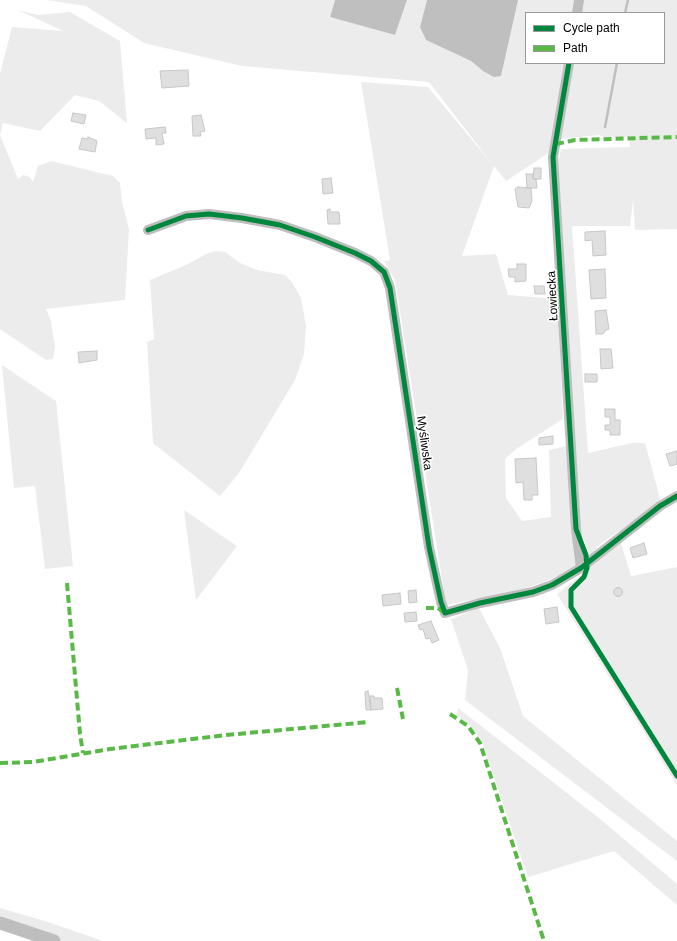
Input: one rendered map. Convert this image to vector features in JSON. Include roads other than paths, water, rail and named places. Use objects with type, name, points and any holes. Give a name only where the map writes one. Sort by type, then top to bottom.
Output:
[{"type":"main road","points":[[0,923],[54,941]]},
{"type":"street","points":[[577,12],[579,0]]},
{"type":"street","name":"Łowiecka","points":[[569,64],[554,158],[576,529],[581,568]]},
{"type":"street","name":"Myśliwska","points":[[148,230],[186,216],[209,214],[242,218],[280,225],[315,236],[371,261],[384,272],[390,288],[429,547],[441,602],[445,613],[480,603],[534,592],[552,585],[581,568],[672,498]]},
{"type":"waterway","points":[[625,12],[628,0]]},
{"type":"waterway","points":[[605,127],[617,64]]}]
